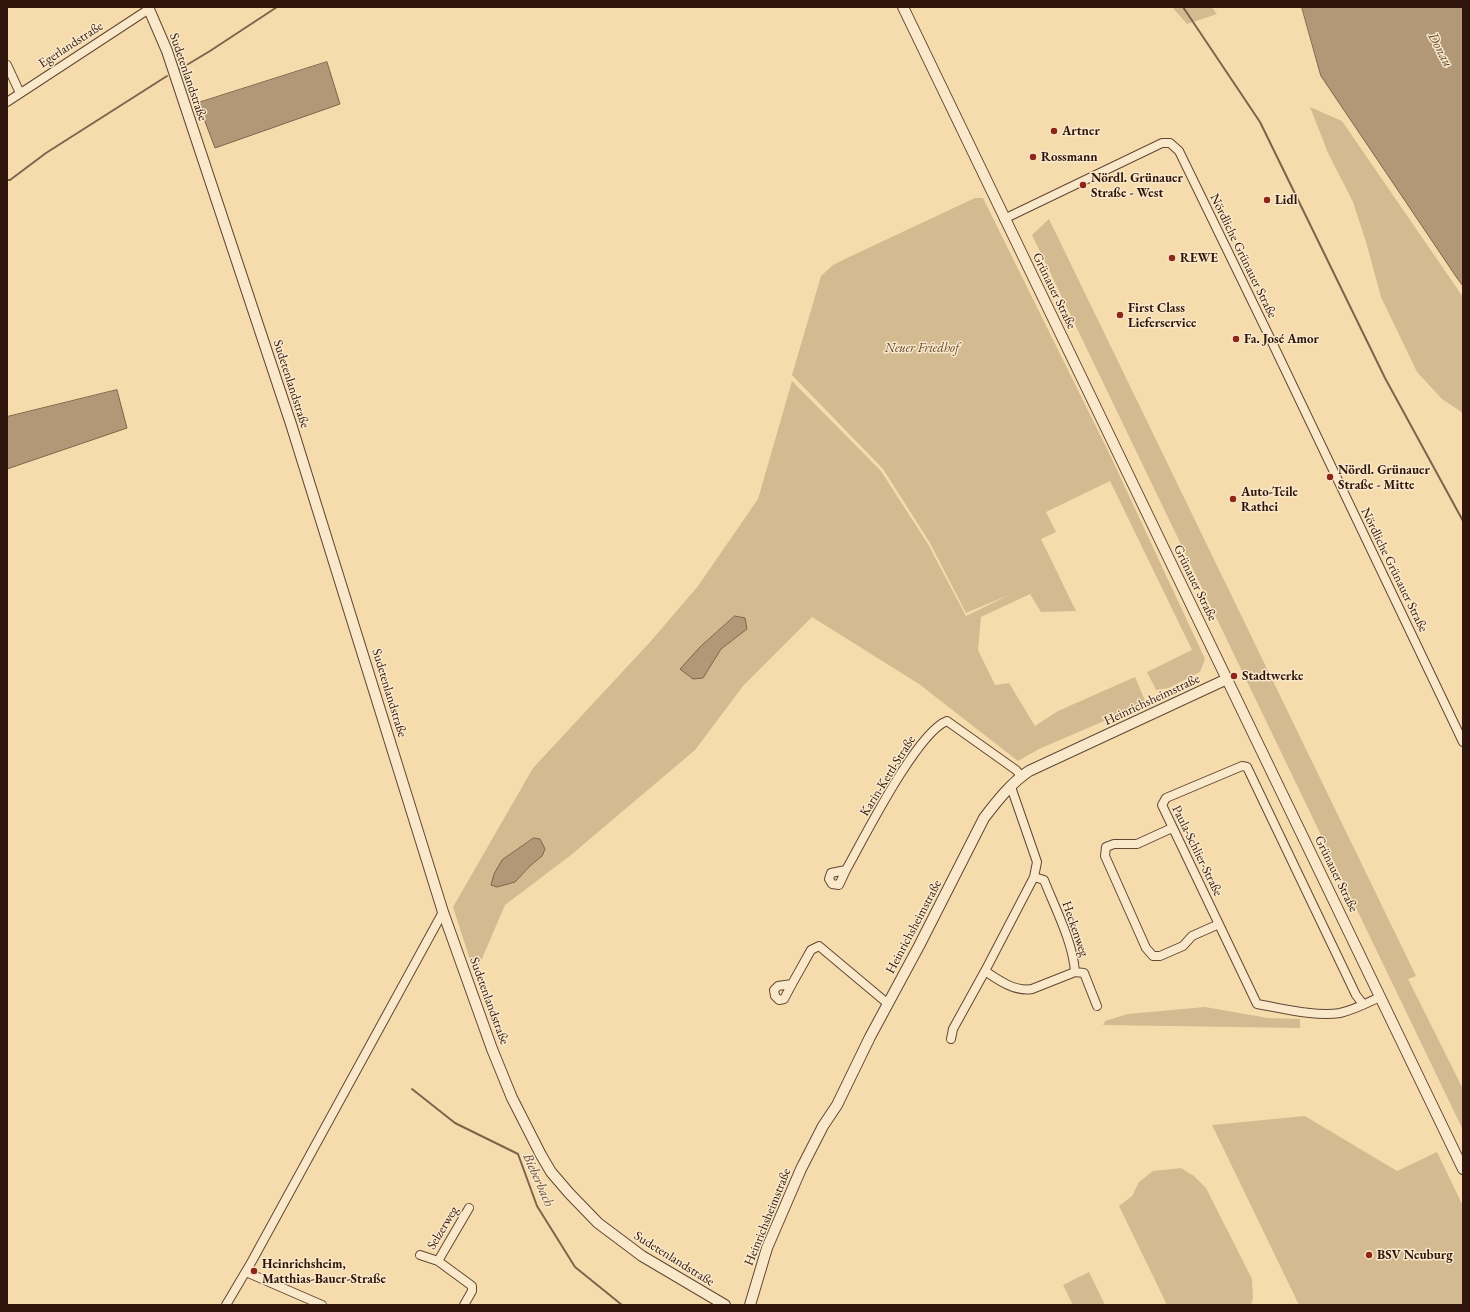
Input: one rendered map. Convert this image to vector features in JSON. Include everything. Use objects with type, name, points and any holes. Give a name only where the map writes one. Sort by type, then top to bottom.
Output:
[{"type":"street","name":"Grünauer Straße","points":[[903,7],[1463,1169]]},
{"type":"street","name":"Egerlandstraße","points":[[7,102],[148,8]]},
{"type":"street","name":"Sudetenlandstraße","points":[[148,8],[168,51],[213,192],[291,424],[443,912],[492,1049],[512,1098],[551,1172],[598,1223],[642,1256],[725,1305]]},
{"type":"street","points":[[7,65],[20,93]]},
{"type":"street","name":"Nördliche Grünauer Straße","points":[[1004,219],[1162,143],[1170,143],[1179,151],[1463,742]]},
{"type":"street","name":"Heinrichsheimstraße","points":[[750,1305],[764,1256],[795,1182],[823,1126],[837,1105],[887,1003],[922,942],[984,818],[1021,776],[1029,771],[1227,680]]},
{"type":"street","name":"Karin-Kettl-Straße","points":[[846,870],[900,775],[923,741],[942,723],[948,721],[1016,770],[1021,776]]},
{"type":"street","name":"Paula-Schlier-Straße","points":[[1363,1004],[1356,995],[1247,767],[1242,766],[1166,798],[1162,805],[1172,828],[1257,1004],[1320,1014],[1338,1013],[1351,1010],[1380,997]]},
{"type":"street","points":[[951,1039],[953,1029],[1034,877],[1037,862],[1011,787]]},
{"type":"street","points":[[1172,828],[1137,844],[1114,844],[1106,847],[1105,856],[1146,948],[1152,956],[1160,956],[1182,946],[1192,936],[1219,924]]},
{"type":"street","name":"Heckenweg","points":[[985,971],[1000,981],[1025,990],[1032,989],[1075,972],[1066,935],[1044,880],[1034,877]]},
{"type":"street","points":[[226,1305],[246,1272],[443,912]]},
{"type":"street","points":[[792,984],[811,950],[819,946],[887,1003]]},
{"type":"street","points":[[1075,972],[1084,973],[1098,1006]]},
{"type":"street","name":"Selzerweg","points":[[438,1261],[469,1208]]},
{"type":"street","name":"Selzerweg","points":[[420,1255],[438,1261],[472,1286],[472,1291],[464,1305]]},
{"type":"street","points":[[246,1272],[322,1305]]},
{"type":"green space","points":[[1172,7],[1212,7],[1217,14],[1187,24]]},
{"type":"green space","points":[[1310,107],[1342,121],[1463,297],[1463,413],[1442,399],[1417,372],[1381,297],[1353,202],[1328,153]]},
{"type":"green space","name":"Neuer Friedhof","points":[[975,198],[983,198],[1111,457],[1205,659],[1200,672],[1169,688],[1156,690],[1147,672],[1192,650],[1110,481],[1046,512],[1056,532],[1041,539],[1076,611],[1041,612],[1030,594],[981,617],[978,650],[995,685],[1009,683],[1035,726],[1058,711],[1135,677],[1146,703],[1039,749],[1018,761],[919,684],[812,617],[743,686],[695,750],[571,855],[505,905],[475,975],[453,907],[533,768],[650,642],[698,586],[758,499],[792,381],[881,471],[928,544],[966,616],[1009,595],[966,613],[930,543],[883,469],[792,375],[821,276],[833,265]],"holes":[[[735,616],[745,618],[747,629],[721,649],[701,646]],[[534,838],[542,856],[515,882],[497,887],[491,885],[519,849]]]},
{"type":"green space","points":[[1049,219],[1416,976],[1408,979],[1463,1089],[1463,1130],[1032,235]]},
{"type":"green space","points":[[1205,1007],[1268,1018],[1300,1019],[1300,1028],[1103,1025],[1105,1021],[1128,1014]]},
{"type":"green space","name":"BSV Neuburg","points":[[1305,1116],[1397,1171],[1437,1152],[1463,1206],[1463,1305],[1299,1305],[1212,1125]]},
{"type":"green space","points":[[1181,1168],[1194,1176],[1206,1188],[1252,1279],[1253,1298],[1251,1305],[1167,1305],[1119,1206],[1132,1196],[1139,1182],[1153,1171]]},
{"type":"green space","points":[[1089,1272],[1105,1305],[1073,1305],[1063,1285]]},
{"type":"water","name":"Donau","points":[[1302,7],[1463,7],[1463,286],[1321,76]]},
{"type":"water","points":[[327,62],[340,104],[215,148],[198,103]]},
{"type":"water","points":[[117,390],[127,428],[7,469],[7,417]]},
{"type":"water","points":[[735,616],[745,618],[747,629],[721,649],[703,678],[693,679],[680,669],[701,646]]},
{"type":"water","points":[[534,838],[540,839],[545,849],[542,856],[515,882],[497,887],[491,885],[494,874],[502,860]]},
{"type":"waterway","points":[[180,69],[277,7]]},
{"type":"waterway","points":[[1183,7],[1260,122],[1385,378],[1463,521]]},
{"type":"waterway","points":[[7,180],[10,180],[46,153],[167,76]]},
{"type":"waterway","name":"Bieberbach","points":[[412,1089],[455,1123],[518,1154],[537,1206],[575,1267],[622,1305]]},
{"type":"place","name":"Artner","points":[[1054,131]]},
{"type":"place","name":"Rossmann","points":[[1033,157]]},
{"type":"place","name":"Nördl. Grünauer Straße - West","points":[[1083,185]]},
{"type":"place","name":"Lidl","points":[[1267,200]]},
{"type":"place","name":"REWE","points":[[1172,258]]},
{"type":"place","name":"First Class Lieferservice","points":[[1120,315]]},
{"type":"place","name":"Fa. José Amor","points":[[1236,339]]},
{"type":"place","name":"Nördl. Grünauer Straße - Mitte","points":[[1330,477]]},
{"type":"place","name":"Auto-Teile Rathei","points":[[1233,499]]},
{"type":"place","name":"Stadtwerke","points":[[1234,676]]},
{"type":"place","name":"BSV Neuburg","points":[[1369,1255]]},
{"type":"place","name":"Heinrichsheim, Matthias-Bauer-Straße","points":[[254,1271]]}]
